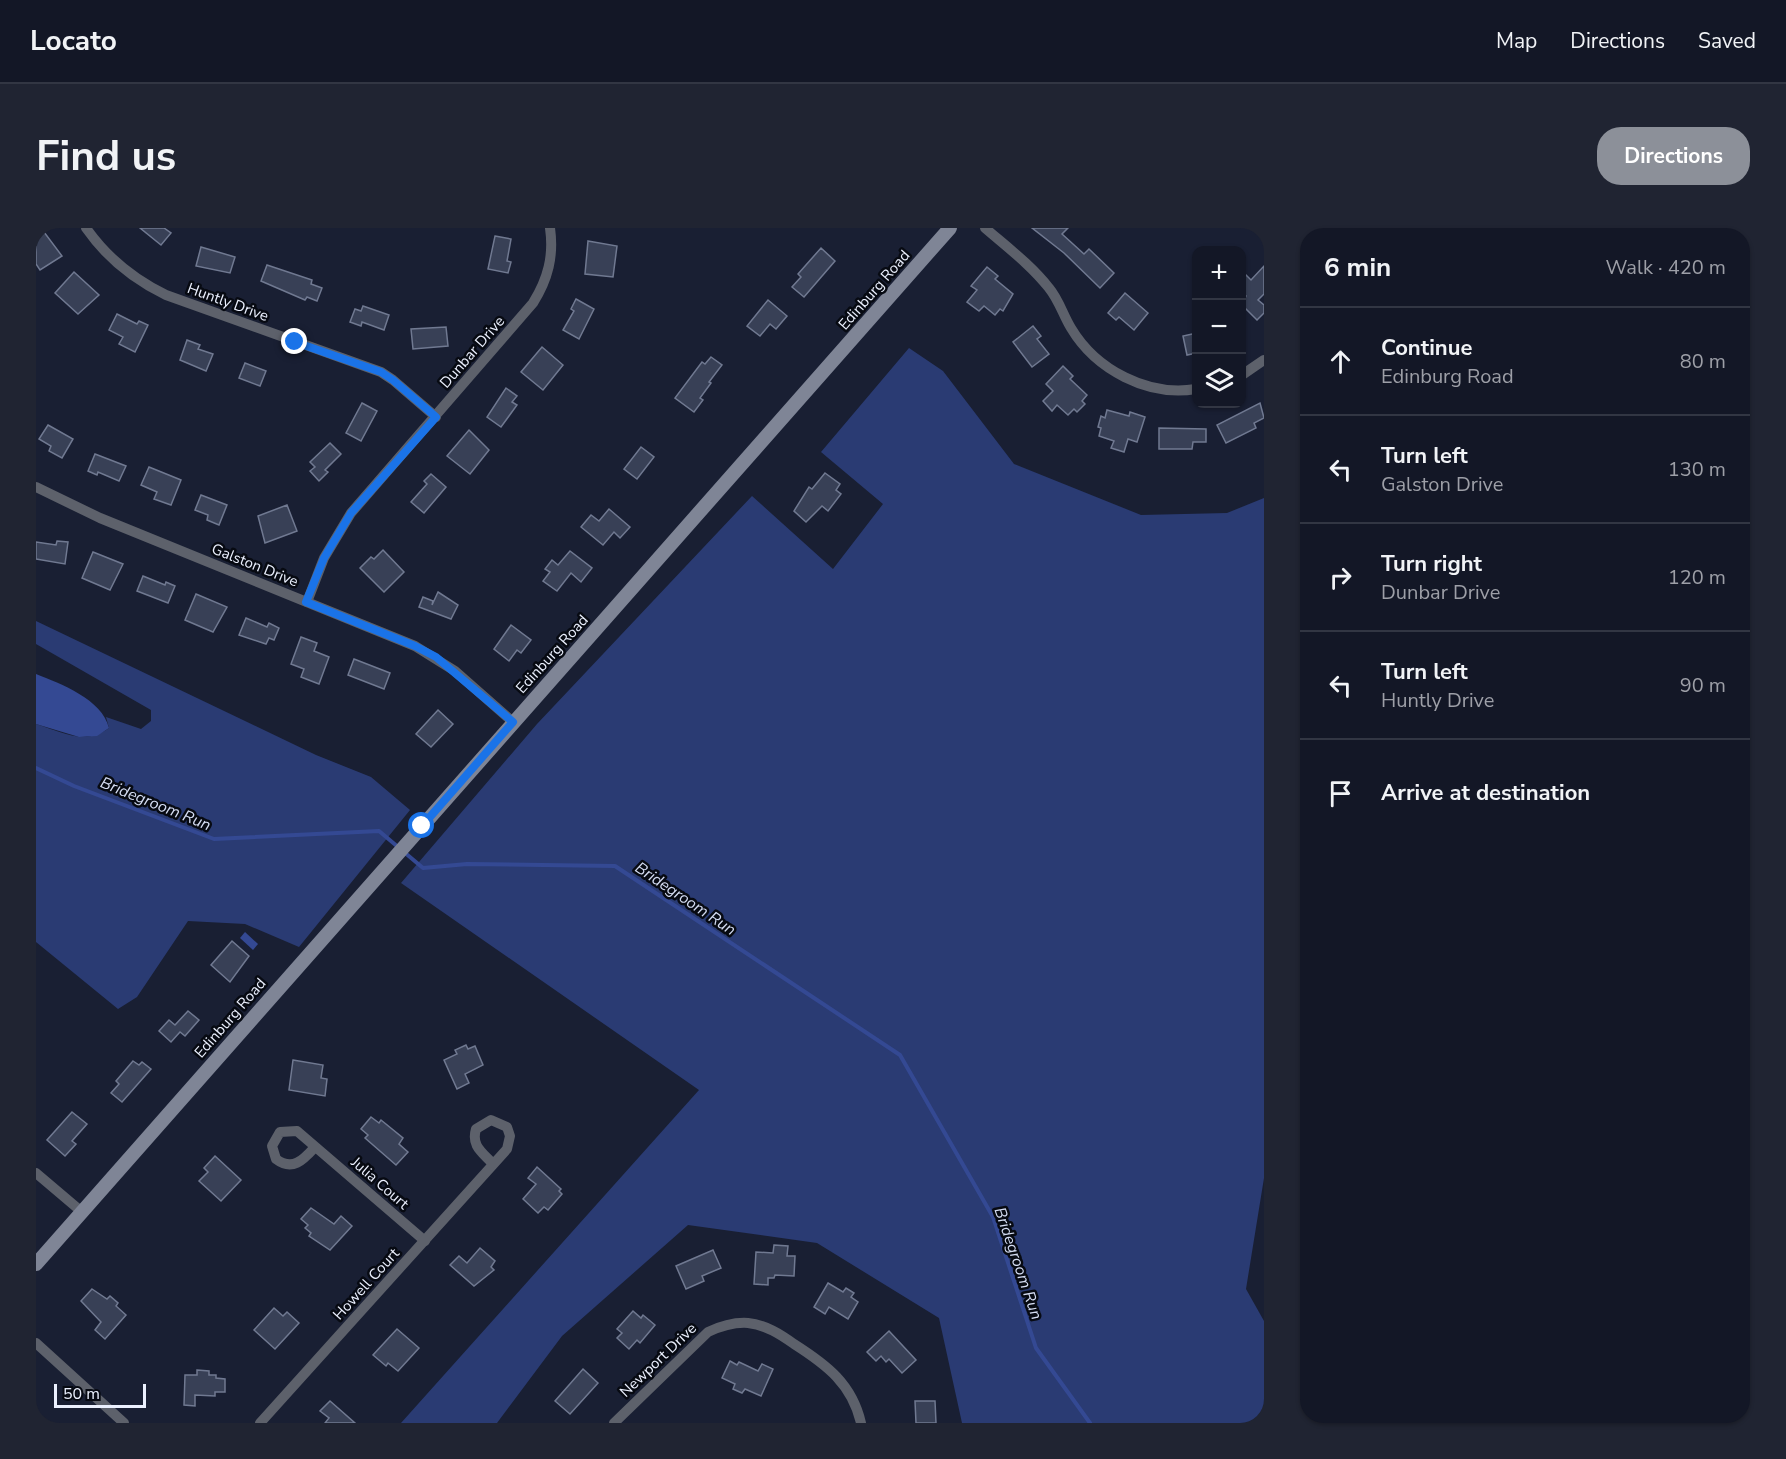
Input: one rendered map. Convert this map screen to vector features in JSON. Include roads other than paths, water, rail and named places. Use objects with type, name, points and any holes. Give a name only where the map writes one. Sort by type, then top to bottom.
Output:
[{"type":"main road","name":"Edinburg Road","points":[[36,1264],[950,228]]},
{"type":"street","name":"Huntly Drive","points":[[86,228],[109,257],[147,286],[166,296],[381,372],[436,417]]},
{"type":"street","name":"Dunbar Drive","points":[[306,602],[328,550],[351,513],[533,303],[548,273],[551,256],[550,228]]},
{"type":"street","points":[[985,228],[1038,275],[1051,290],[1078,337],[1098,360],[1113,371],[1149,387],[1169,390],[1192,389]]},
{"type":"street","points":[[1246,372],[1264,360]]},
{"type":"street","name":"Galston Drive","points":[[36,486],[100,518],[415,646],[436,657],[513,722]]},
{"type":"street","name":"Julia Court","points":[[315,1147],[425,1241]]},
{"type":"street","name":"Howell Court","points":[[260,1423],[493,1164]]},
{"type":"street","points":[[36,1173],[82,1212]]},
{"type":"street","name":"Newport Drive","points":[[614,1423],[708,1332],[722,1326],[748,1323],[774,1330],[823,1362],[848,1389],[861,1423]]},
{"type":"street","points":[[36,1343],[124,1423]]},
{"type":"waterway","name":"Bridegroom Run","points":[[36,768],[74,786],[214,839],[379,831],[423,868],[467,864],[615,866],[900,1055],[993,1217],[1036,1348],[1090,1423]]}]
